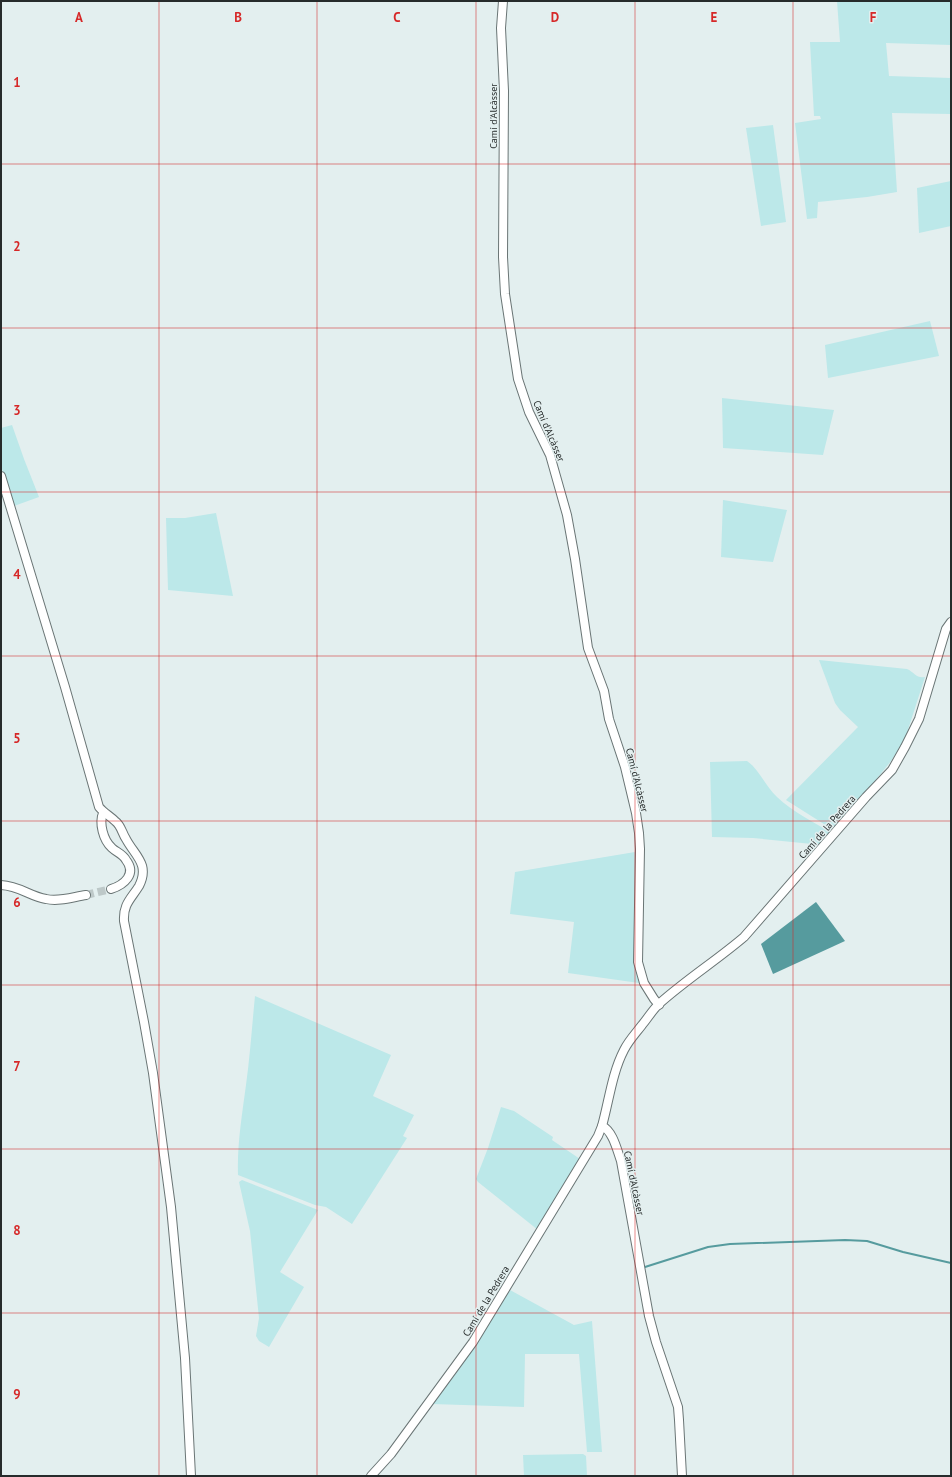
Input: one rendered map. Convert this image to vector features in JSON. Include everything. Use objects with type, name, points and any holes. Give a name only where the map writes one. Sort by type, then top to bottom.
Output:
[{"type":"street","name":"Camí d'Alcàsser","points":[[502,1],[501,28],[504,91],[503,257],[505,294],[518,379],[529,412],[547,447],[553,464],[571,532],[588,648],[594,668],[604,690],[609,719],[625,767],[636,813],[640,849],[638,962],[644,982],[654,999],[659,1004]]},
{"type":"street","points":[[1,476],[65,686],[99,807],[103,812],[116,821],[126,840],[138,855],[143,869],[138,886],[126,905],[123,915],[153,1073],[171,1207],[184,1351],[191,1476]]},
{"type":"street","name":"Camí de la Pedrera","points":[[659,1004],[744,937],[866,797],[892,770],[906,747],[919,719],[946,629],[951,622]]},
{"type":"street","points":[[103,812],[101,816],[101,824],[108,844],[126,859],[130,866],[130,876],[127,880],[111,889]]},
{"type":"street","points":[[1,885],[14,887],[49,900],[60,900],[86,895]]},
{"type":"street","points":[[602,1126],[608,1098],[624,1049],[659,1004]]},
{"type":"street","name":"Camí d'Alcàsser","points":[[602,1126],[607,1128],[614,1140],[621,1160],[649,1316],[656,1342],[678,1407],[680,1420],[682,1476]]},
{"type":"street","name":"Camí de la Pedrera","points":[[371,1476],[391,1454],[473,1342],[598,1136],[602,1126]]},
{"type":"shaded area","points":[[837,1],[951,1],[951,45],[886,43],[889,76],[951,78],[951,114],[892,113],[897,192],[818,202],[817,218],[807,219],[795,123],[821,119],[820,116],[814,116],[810,42],[840,42]]},
{"type":"shaded area","points":[[773,125],[786,222],[761,226],[746,128]]},
{"type":"shaded area","points":[[951,181],[951,226],[919,233],[917,188]]},
{"type":"shaded area","points":[[930,321],[939,356],[828,378],[825,345]]},
{"type":"shaded area","points":[[722,398],[834,410],[823,455],[723,448]]},
{"type":"shaded area","points":[[12,425],[39,497],[14,506],[1,466],[1,428]]},
{"type":"shaded area","points":[[723,500],[787,510],[773,562],[721,557]]},
{"type":"shaded area","points":[[216,513],[233,596],[168,590],[166,518],[185,518]]},
{"type":"shaded area","points":[[819,660],[907,669],[918,676],[925,677],[905,739],[891,761],[835,831],[786,800],[858,727],[840,710],[835,703]]},
{"type":"shaded area","points":[[747,761],[751,764],[773,793],[783,802],[833,834],[822,845],[753,838],[712,837],[710,762]]},
{"type":"shaded area","points":[[635,852],[636,918],[634,919],[634,943],[639,983],[568,973],[574,922],[510,914],[515,872]]},
{"type":"shaded area","points":[[816,902],[845,941],[773,974],[761,944]]},
{"type":"shaded area","points":[[255,996],[391,1055],[373,1096],[414,1115],[403,1136],[407,1138],[352,1224],[326,1207],[315,1205],[238,1175],[241,1119],[249,1063]]},
{"type":"shaded area","points":[[501,1107],[514,1111],[553,1137],[552,1140],[580,1159],[538,1230],[476,1179]]},
{"type":"shaded area","points":[[242,1180],[318,1210],[280,1272],[304,1287],[269,1347],[259,1341],[256,1336],[259,1318],[250,1231],[239,1182]]},
{"type":"shaded area","points":[[510,1290],[574,1325],[592,1321],[602,1452],[587,1452],[579,1354],[525,1354],[524,1407],[432,1404],[486,1328]]},
{"type":"shaded area","points":[[583,1454],[586,1456],[587,1476],[524,1476],[523,1455]]},
{"type":"waterway","points":[[645,1267],[708,1247],[730,1244],[845,1240],[867,1241],[903,1252],[951,1263]]},
{"type":"tunnel","points":[[86,895],[111,889]]}]
